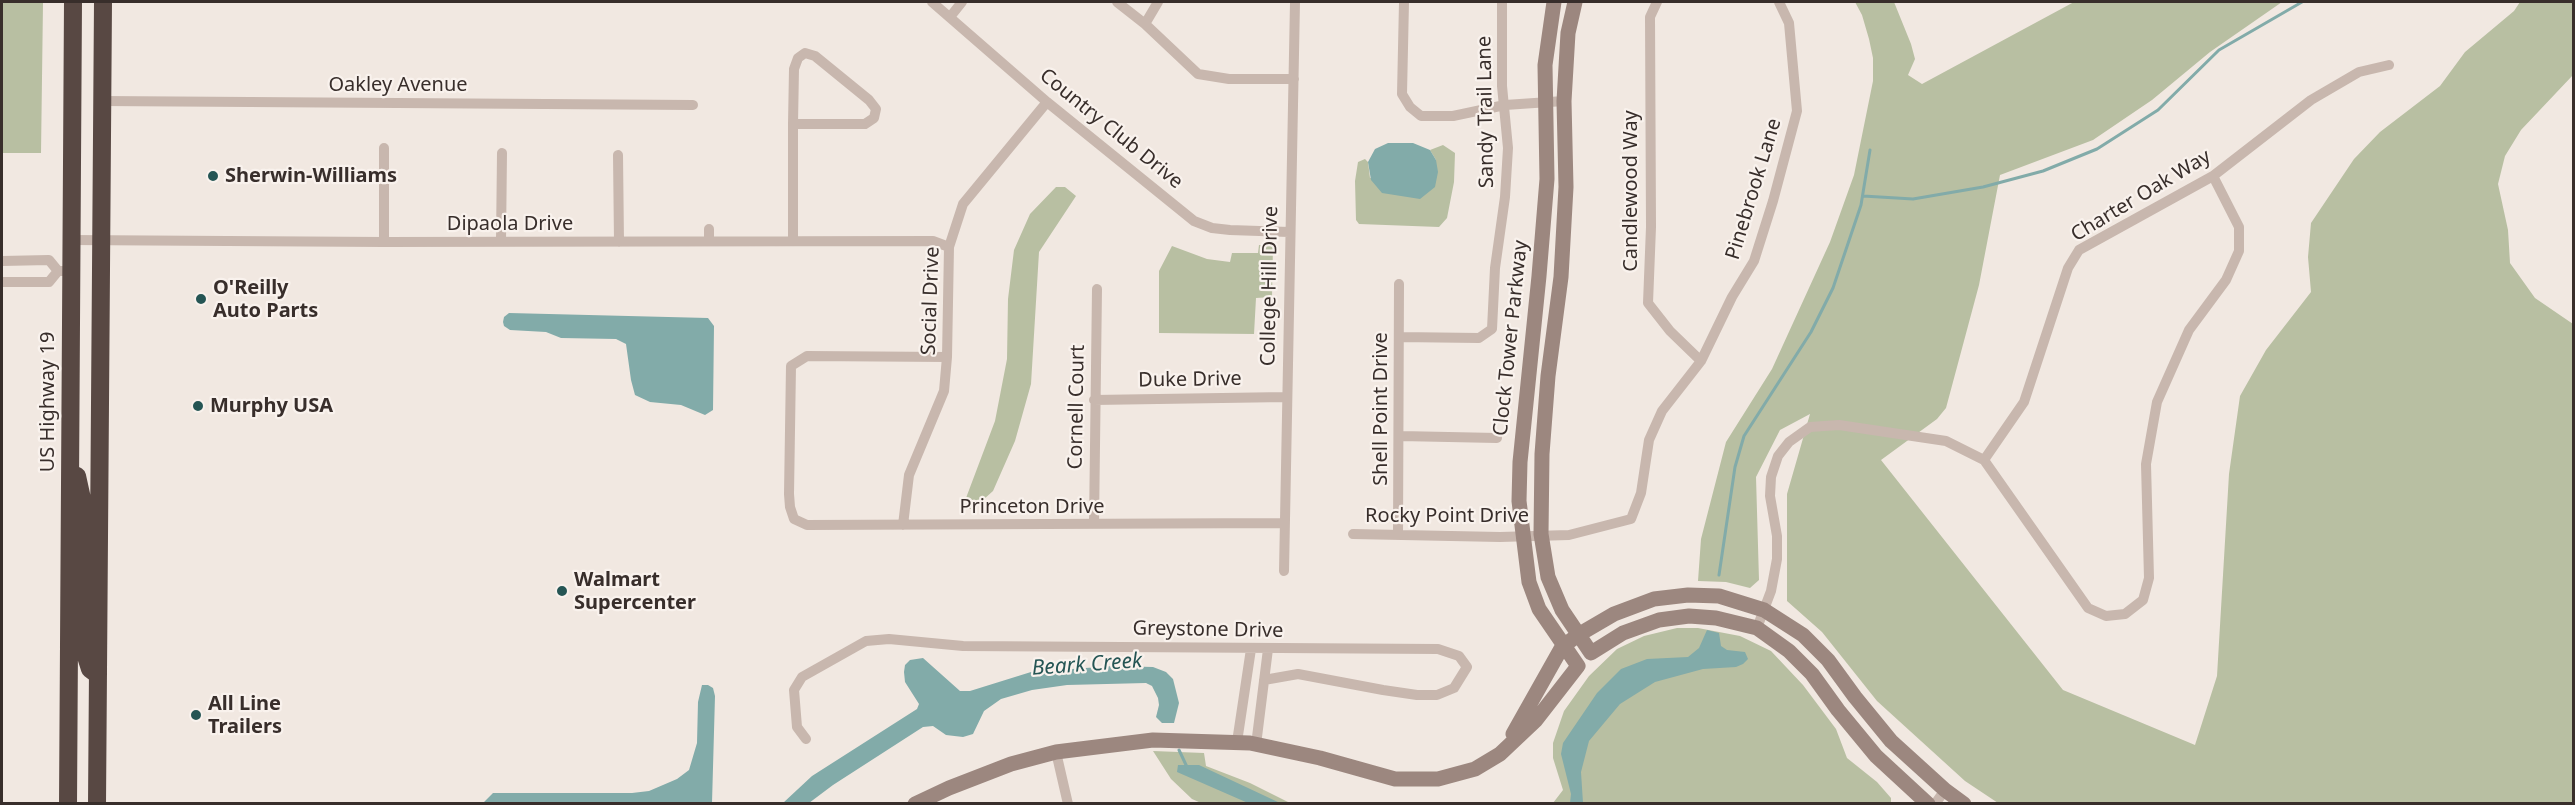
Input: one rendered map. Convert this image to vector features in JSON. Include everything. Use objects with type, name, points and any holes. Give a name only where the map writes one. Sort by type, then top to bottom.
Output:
[{"type":"highway","name":"US Highway 19","points":[[68,804],[70,448],[64,271],[71,240],[73,2]]},
{"type":"highway","points":[[97,804],[103,2]]},
{"type":"highway","points":[[70,448],[84,508],[83,647],[90,669],[98,675]]},
{"type":"street","name":"Country Club Drive","points":[[932,2],[1047,102],[1194,221],[1212,228],[1289,232]]},
{"type":"street","points":[[950,17],[962,2]]},
{"type":"street","points":[[1117,2],[1145,24],[1198,74],[1229,80],[1294,79]]},
{"type":"street","points":[[1145,24],[1158,2]]},
{"type":"street","name":"College Hill Drive","points":[[1284,571],[1295,2]]},
{"type":"street","points":[[1404,2],[1402,94],[1410,107],[1421,116],[1453,116],[1505,105],[1564,101]]},
{"type":"street","name":"Sandy Trail Lane","points":[[1399,338],[1479,338],[1492,330],[1495,268],[1506,188],[1508,148],[1502,86],[1502,2]]},
{"type":"street","name":"Clock Tower Parkway","points":[[1554,2],[1545,65],[1546,190],[1520,462],[1519,501],[1529,582],[1539,609],[1562,647],[1578,666]]},
{"type":"street","name":"Clock Tower Parkway","points":[[1575,2],[1568,33],[1564,101],[1566,187],[1561,277],[1548,376],[1541,534],[1548,577],[1562,610],[1591,653]]},
{"type":"street","name":"Candlewood Way","points":[[1657,2],[1650,17],[1651,227],[1648,303],[1670,331],[1701,362]]},
{"type":"street","name":"Pinebrook Lane","points":[[1541,534],[1569,535],[1631,519],[1641,493],[1649,440],[1662,411],[1701,362],[1732,297],[1754,261],[1797,111],[1789,22],[1779,2]]},
{"type":"street","points":[[793,124],[865,124],[874,118],[876,109],[869,100],[815,56],[805,53],[798,58],[794,69],[793,124],[793,240]]},
{"type":"street","name":"Charter Oak Way","points":[[1984,460],[2024,402],[2068,268],[2079,250],[2213,176],[2311,100],[2359,72],[2389,65]]},
{"type":"street","name":"Oakley Avenue","points":[[102,101],[693,105]]},
{"type":"street","name":"Social Drive","points":[[903,525],[909,475],[944,390],[947,357],[949,247],[963,204],[1047,102]]},
{"type":"street","points":[[384,148],[384,242]]},
{"type":"street","points":[[501,242],[502,153]]},
{"type":"street","points":[[618,155],[619,242]]},
{"type":"street","points":[[1757,628],[1771,591],[1778,549],[1770,496],[1773,467],[1783,448],[1799,434],[1818,425],[1839,425],[1947,441],[1984,460],[2088,608],[2106,616],[2125,614],[2144,600],[2149,578],[2146,464],[2157,402],[2189,330],[2226,280],[2240,251],[2239,227],[2213,176]]},
{"type":"street","points":[[709,229],[710,241]]},
{"type":"street","name":"Dipaola Drive","points":[[71,240],[384,242],[793,240],[933,242],[949,247]]},
{"type":"street","points":[[2,261],[49,260],[64,271],[49,282],[2,282]]},
{"type":"street","name":"Shell Point Drive","points":[[1398,534],[1399,284]]},
{"type":"street","name":"Cornell Court","points":[[1094,524],[1097,289]]},
{"type":"street","name":"Princeton Drive","points":[[947,357],[807,356],[791,366],[790,507],[794,519],[807,525],[1284,523]]},
{"type":"street","name":"Duke Drive","points":[[1094,400],[1286,397]]},
{"type":"street","points":[[1400,436],[1497,438]]},
{"type":"street","name":"Rocky Point Drive","points":[[1353,534],[1522,536],[1541,534]]},
{"type":"street","points":[[1500,754],[1528,710],[1562,647],[1578,635],[1614,614],[1654,599],[1688,595],[1719,596],[1764,610],[1803,635],[1828,660],[1892,741],[1945,790],[1964,804]]},
{"type":"street","points":[[915,804],[1011,764],[1056,752],[1153,740],[1237,742],[1320,758],[1395,779],[1438,779],[1475,769],[1500,754],[1536,720],[1591,653],[1623,633],[1659,620],[1689,616],[1716,618],[1757,628],[1789,651],[1812,674],[1876,756],[1928,804]]},
{"type":"street","name":"Greystone Drive","points":[[806,739],[797,727],[794,690],[802,677],[866,641],[889,639],[963,646],[1438,649],[1458,656],[1467,667],[1454,688],[1437,695],[1417,695],[1383,690],[1298,674],[1264,680]]},
{"type":"street","points":[[1237,742],[1251,649]]},
{"type":"street","points":[[1256,745],[1268,649]]},
{"type":"street","points":[[1056,752],[1068,804]]},
{"type":"street","points":[[1935,804],[1945,790]]},
{"type":"green space","points":[[1855,2],[1894,2],[1915,59],[1908,75],[1922,84],[2074,2],[2282,2],[2210,52],[2152,100],[2093,140],[2000,175],[1979,285],[1946,408],[1937,419],[1881,460],[2063,690],[2195,745],[2217,676],[2229,474],[2240,396],[2266,350],[2311,292],[2308,257],[2311,223],[2354,159],[2380,132],[2440,86],[2465,52],[2514,11],[2520,2],[2573,2],[2573,75],[2521,130],[2505,156],[2498,184],[2508,230],[2510,263],[2535,298],[2573,324],[2573,803],[1998,803],[1965,781],[1877,701],[1822,632],[1787,601],[1787,494],[1810,414],[1780,430],[1756,477],[1759,580],[1750,588],[1726,582],[1698,581],[1701,539],[1726,442],[1772,369],[1830,242],[1854,175],[1873,81],[1873,58],[1869,39],[1862,15]]},
{"type":"green space","points":[[2,3],[43,3],[41,153],[2,153]]},
{"type":"green space","points":[[1443,145],[1455,153],[1454,182],[1447,218],[1439,227],[1359,224],[1356,220],[1355,181],[1358,162],[1365,159],[1368,162],[1370,178],[1436,160],[1430,150]]},
{"type":"green space","points":[[1056,187],[1065,187],[1076,196],[1039,252],[1031,384],[1015,441],[993,491],[973,509],[967,509],[966,498],[995,421],[1007,359],[1008,299],[1014,250],[1030,214]]},
{"type":"green space","points":[[1259,245],[1273,245],[1272,297],[1256,298],[1254,334],[1159,333],[1159,271],[1172,246],[1207,259],[1230,262],[1232,253],[1258,253]]},
{"type":"green space","points":[[1677,628],[1698,628],[1740,636],[1771,651],[1803,685],[1836,729],[1847,758],[1877,782],[1891,798],[1891,803],[1553,803],[1563,790],[1553,758],[1553,743],[1564,711],[1589,676],[1617,649],[1644,636]]},
{"type":"green space","points":[[1153,751],[1204,753],[1206,766],[1250,783],[1290,803],[1201,803],[1192,799],[1171,779]]},
{"type":"water","points":[[1388,143],[1413,143],[1430,150],[1436,160],[1438,172],[1435,187],[1420,199],[1382,193],[1371,180],[1368,162],[1375,149]]},
{"type":"water","points":[[509,313],[708,318],[714,326],[713,410],[705,415],[681,405],[650,402],[635,395],[626,344],[616,339],[561,338],[546,332],[510,330],[504,326],[503,322],[504,317]]},
{"type":"water","points":[[1707,630],[1719,633],[1721,646],[1727,650],[1745,652],[1748,659],[1736,667],[1703,669],[1655,682],[1620,704],[1589,741],[1581,772],[1583,803],[1570,803],[1571,794],[1561,754],[1563,743],[1597,693],[1621,669],[1647,659],[1688,657],[1699,648]]},
{"type":"water","points":[[923,658],[960,691],[970,691],[1031,672],[1113,666],[1153,667],[1166,672],[1173,679],[1179,703],[1174,723],[1162,723],[1156,717],[1158,698],[1152,686],[1146,683],[1067,685],[1032,690],[1001,699],[984,711],[973,734],[963,737],[946,735],[933,726],[923,727],[809,803],[783,803],[812,776],[917,709],[919,704],[905,682],[904,672],[905,665],[910,660]]},
{"type":"water","points":[[702,685],[713,688],[715,696],[712,803],[483,803],[493,793],[632,793],[649,791],[677,779],[689,770],[697,743],[698,702]]},
{"type":"water","points":[[1178,765],[1199,765],[1280,803],[1248,803],[1177,772]]},
{"type":"waterway","points":[[1863,196],[1913,199],[1983,187],[2043,171],[2097,149],[2158,110],[2219,50],[2302,2]]},
{"type":"waterway","points":[[1719,575],[1735,467],[1744,436],[1811,332],[1833,288],[1861,205],[1870,150]]},
{"type":"waterway","points":[[1179,750],[1187,767]]},
{"type":"place","name":"Sherwin-Williams","points":[[213,176]]},
{"type":"place","name":"O'Reilly Auto Parts","points":[[201,299]]},
{"type":"place","name":"Murphy USA","points":[[198,406]]},
{"type":"place","name":"Walmart Supercenter","points":[[562,591]]},
{"type":"place","name":"All Line Trailers","points":[[196,715]]},
{"type":"water label","name":"Beark Creek","points":[[1087,665]]}]
